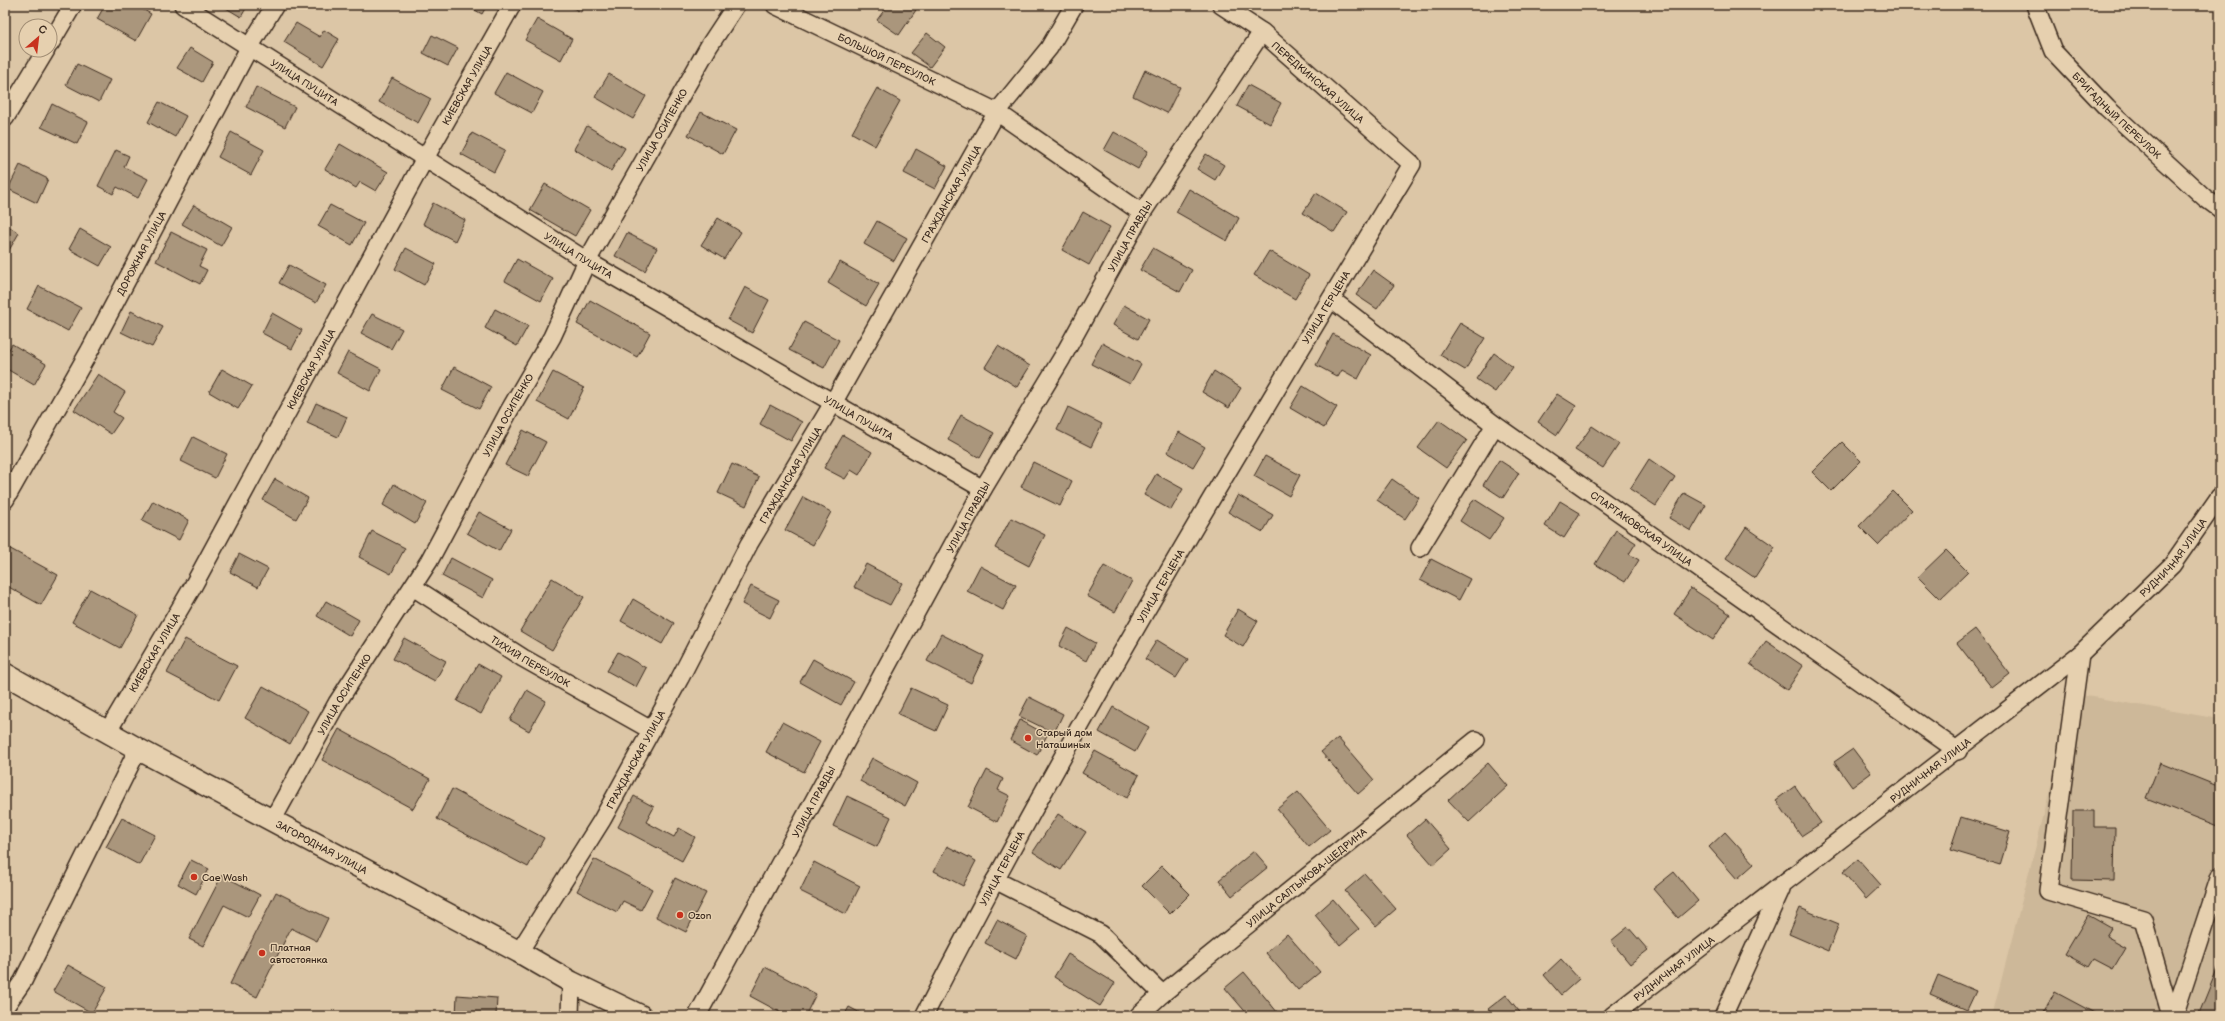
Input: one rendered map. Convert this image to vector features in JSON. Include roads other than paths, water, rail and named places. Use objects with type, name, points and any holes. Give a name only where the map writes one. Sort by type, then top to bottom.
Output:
[{"type":"street","points":[[58,30],[73,5]]},
{"type":"street","name":"УЛИЦА ПУЦИТА","points":[[183,5],[250,46],[424,160],[587,261],[983,489]]},
{"type":"street","name":"ДОРОЖНАЯ УЛИЦА","points":[[5,500],[90,350],[250,46],[275,5]]},
{"type":"street","name":"КИЕВСКАЯ УЛИЦА","points":[[108,731],[192,588],[424,160],[512,5]]},
{"type":"street","name":"УЛИЦА ОСИПЕНКО","points":[[272,821],[337,703],[429,561],[509,411],[552,337],[587,261],[709,46],[736,5]]},
{"type":"street","name":"БОЛЬШОЙ ПЕРЕУЛОК","points":[[776,5],[997,112],[1142,212]]},
{"type":"street","name":"ГРАЖДАНСКАЯ УЛИЦА","points":[[519,952],[602,820],[651,730],[748,544],[833,403],[997,112],[1049,48],[1074,5]]},
{"type":"street","name":"ПЕРЕДКИНСКАЯ УЛИЦА","points":[[1221,5],[1262,32],[1412,164]]},
{"type":"street","name":"БРИГАДНЫЙ ПЕРЕУЛОК","points":[[2035,5],[2053,51],[2107,108],[2205,198],[2220,209]]},
{"type":"street","name":"УЛИЦА ПРАВДЫ","points":[[698,1016],[983,489],[1062,358],[1142,212],[1262,32]]},
{"type":"street","points":[[5,118],[41,58]]},
{"type":"street","name":"УЛИЦА ГЕРЦЕНА","points":[[924,1016],[995,880],[1159,587],[1412,164]]},
{"type":"street","name":"СПАРТАКОВСКАЯ УЛИЦА","points":[[1330,299],[1495,425],[1958,751]]},
{"type":"street","points":[[1420,548],[1495,425]]},
{"type":"street","name":"РУДНИЧНАЯ УЛИЦА","points":[[1612,1016],[1958,751],[2080,654],[2172,565],[2220,496]]},
{"type":"street","name":"ТИХИЙ ПЕРЕУЛОК","points":[[413,587],[523,658],[651,730]]},
{"type":"street","points":[[2080,654],[2048,891],[2143,919],[2171,1016]]},
{"type":"street","name":"ЗАГОРОДНАЯ УЛИЦА","points":[[5,674],[138,749],[519,952],[571,982],[641,1016]]},
{"type":"street","name":"УЛИЦА САЛТЫКОВА-ЩЕДРИНА","points":[[1138,1016],[1162,994],[1476,740]]},
{"type":"street","points":[[5,1006],[23,981],[138,749]]},
{"type":"street","points":[[2174,1016],[2220,876]]},
{"type":"street","points":[[995,880],[1101,934],[1162,994]]},
{"type":"street","points":[[1723,1016],[1782,887]]},
{"type":"street","points":[[570,1016],[571,982]]},
{"type":"place","name":"Старый дом Наташиных","points":[[1028,738]]},
{"type":"place","name":"Cae Wash","points":[[194,877]]},
{"type":"place","name":"Ozon","points":[[680,915]]},
{"type":"place","name":"Платная автостоянка","points":[[262,953]]}]
